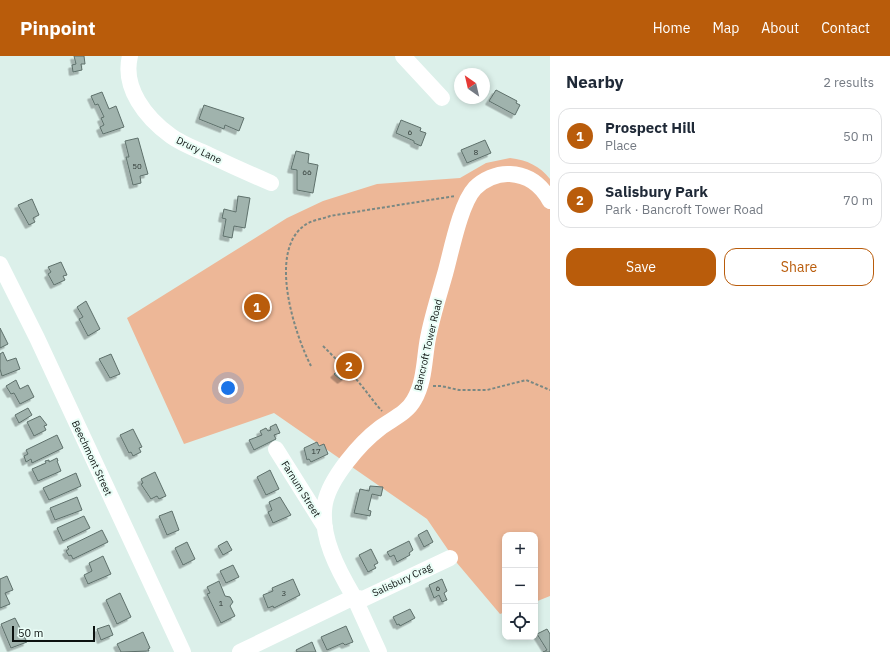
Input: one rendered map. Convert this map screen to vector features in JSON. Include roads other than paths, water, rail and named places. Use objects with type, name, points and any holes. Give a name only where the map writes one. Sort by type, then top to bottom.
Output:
[{"type":"street","name":"Drury Lane","points":[[130,56],[128,70],[132,88],[142,107],[160,128],[183,144],[271,184]]},
{"type":"street","points":[[403,56],[442,98]]},
{"type":"street","name":"Bancroft Tower Road","points":[[354,597],[334,558],[326,529],[325,503],[333,484],[353,454],[374,433],[408,409],[414,401],[420,387],[429,333],[461,217],[469,198],[474,189],[492,176],[505,173],[519,174],[530,178],[550,201]]},
{"type":"street","name":"Beechmont Street","points":[[0,264],[37,338],[183,652]]},
{"type":"street","name":"Farnum Street","points":[[276,449],[326,529]]},
{"type":"street","name":"Salisbury Crag","points":[[354,597],[363,599],[450,558]]},
{"type":"street","points":[[240,652],[354,597],[379,652]]},
{"type":"place","name":"Prospect Hill","points":[[257,307]]},
{"type":"place","name":"Salisbury Park","points":[[349,366]]}]
